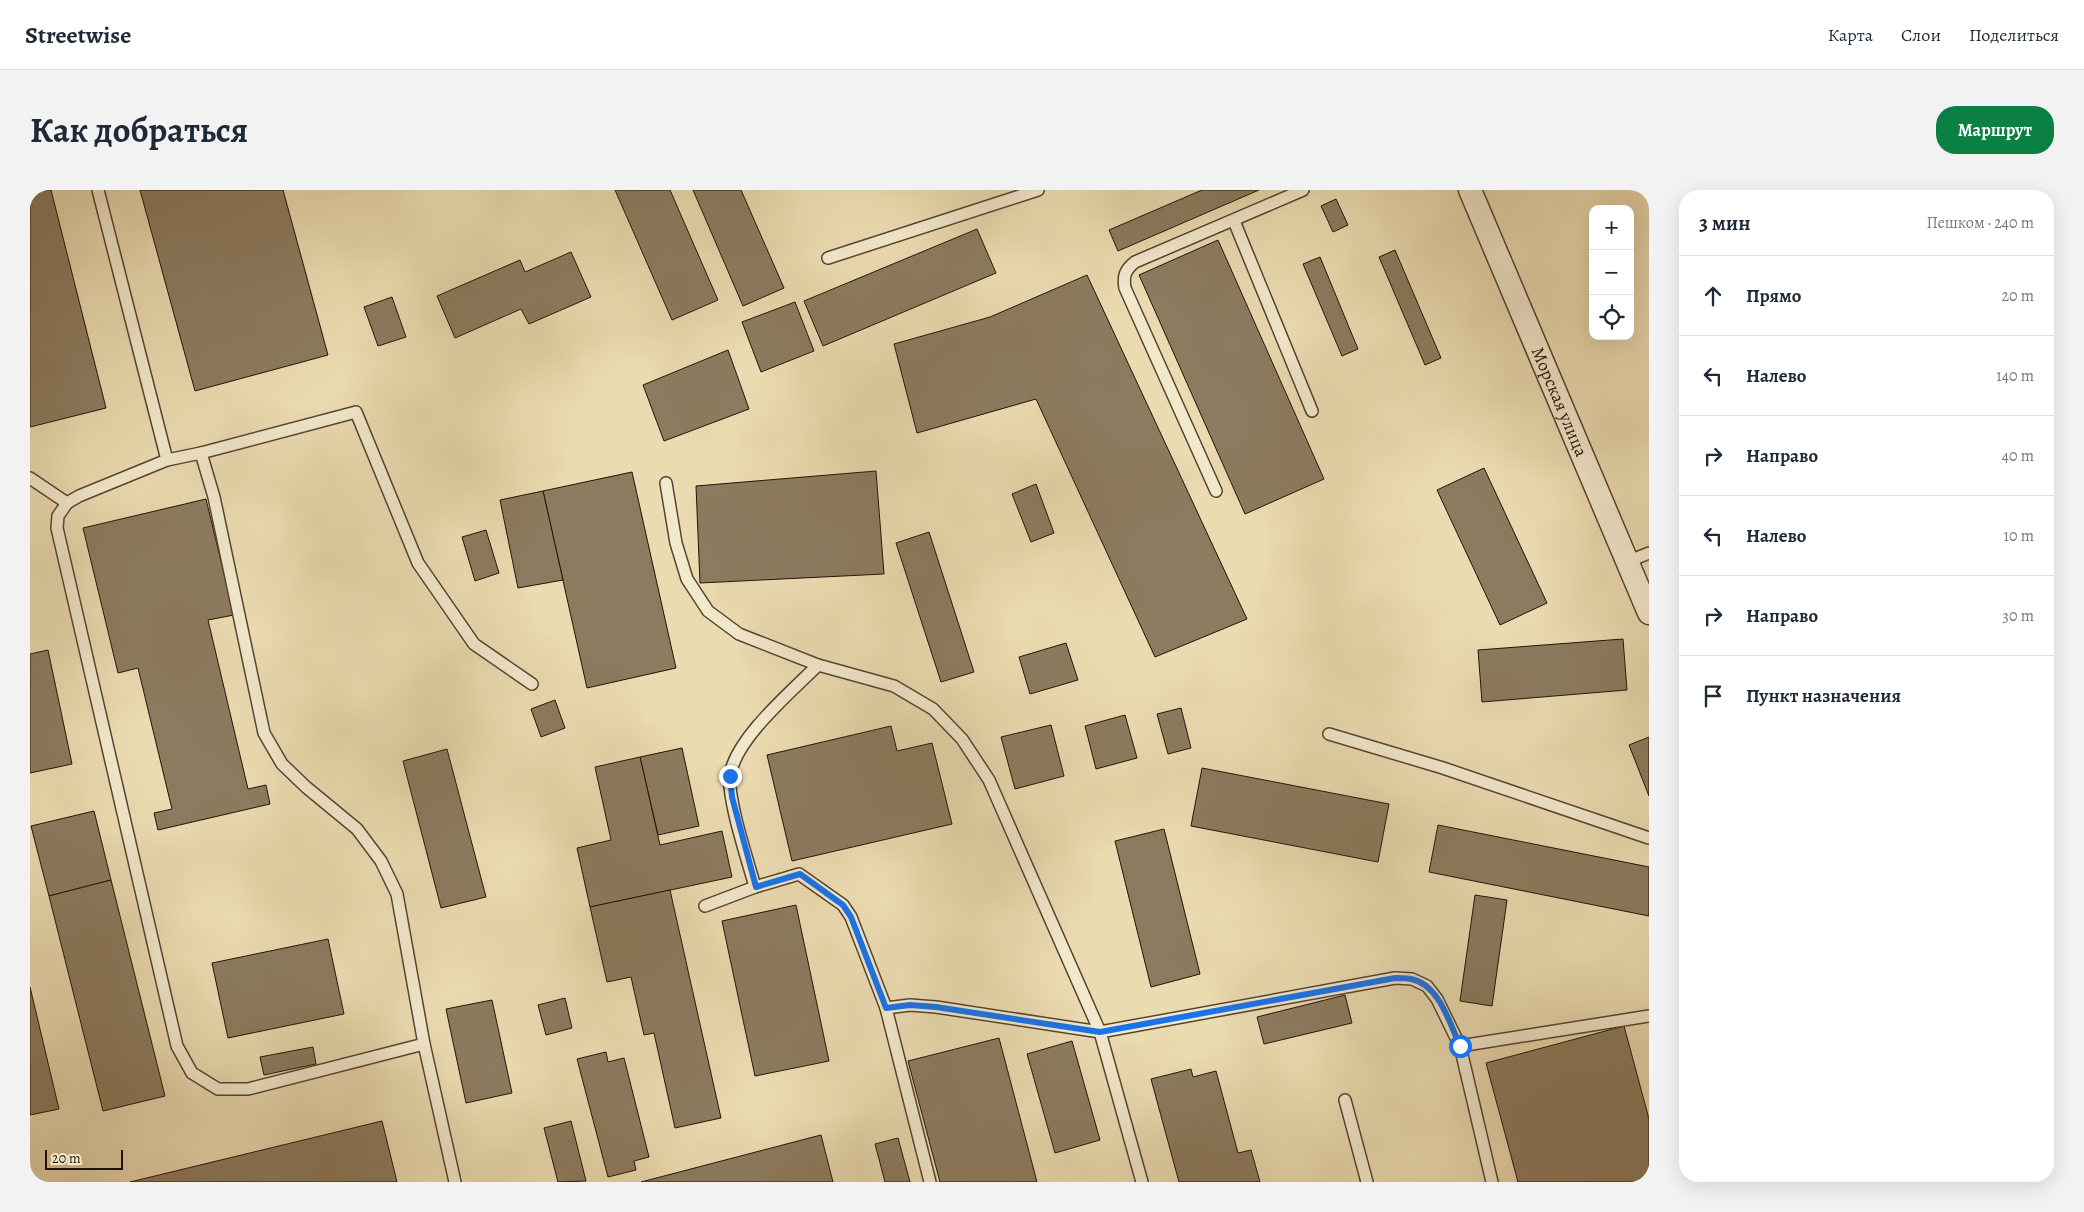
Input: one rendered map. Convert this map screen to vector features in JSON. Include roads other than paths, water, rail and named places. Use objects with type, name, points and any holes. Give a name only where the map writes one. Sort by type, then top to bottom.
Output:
[{"type":"street","name":"Морская улица","points":[[1470,190],[1639,557],[1649,612]]},
{"type":"lane","points":[[98,190],[168,460]]},
{"type":"lane","points":[[828,258],[1038,190]]},
{"type":"lane","points":[[1216,491],[1124,288],[1123,278],[1127,268],[1135,262],[1303,190]]},
{"type":"lane","points":[[1234,221],[1312,412]]},
{"type":"lane","points":[[424,1044],[248,1089],[218,1088],[192,1072],[177,1046],[57,528],[58,516],[67,503],[79,496],[168,460],[356,412],[418,563],[474,644],[532,684]]},
{"type":"lane","points":[[201,453],[214,497],[264,733],[282,764],[356,829],[380,861],[397,894],[424,1044],[455,1182]]},
{"type":"lane","points":[[30,478],[67,503]]},
{"type":"lane","points":[[666,483],[676,543],[687,579],[708,611],[739,634],[818,665],[894,686],[932,709],[962,739],[989,780],[1100,1032],[1142,1182]]},
{"type":"lane","points":[[756,887],[732,797],[730,776],[736,755],[747,737],[818,665]]},
{"type":"lane","points":[[1329,734],[1443,768],[1649,838]]},
{"type":"lane","points":[[705,906],[756,887],[800,874],[843,905],[851,917],[886,1008],[930,1182]]},
{"type":"lane","points":[[886,1008],[910,1005],[936,1007],[1100,1032],[1395,978],[1412,979],[1427,986],[1437,999],[1460,1046],[1492,1182]]},
{"type":"lane","points":[[1460,1046],[1649,1016]]},
{"type":"lane","points":[[1345,1100],[1367,1182]]}]
